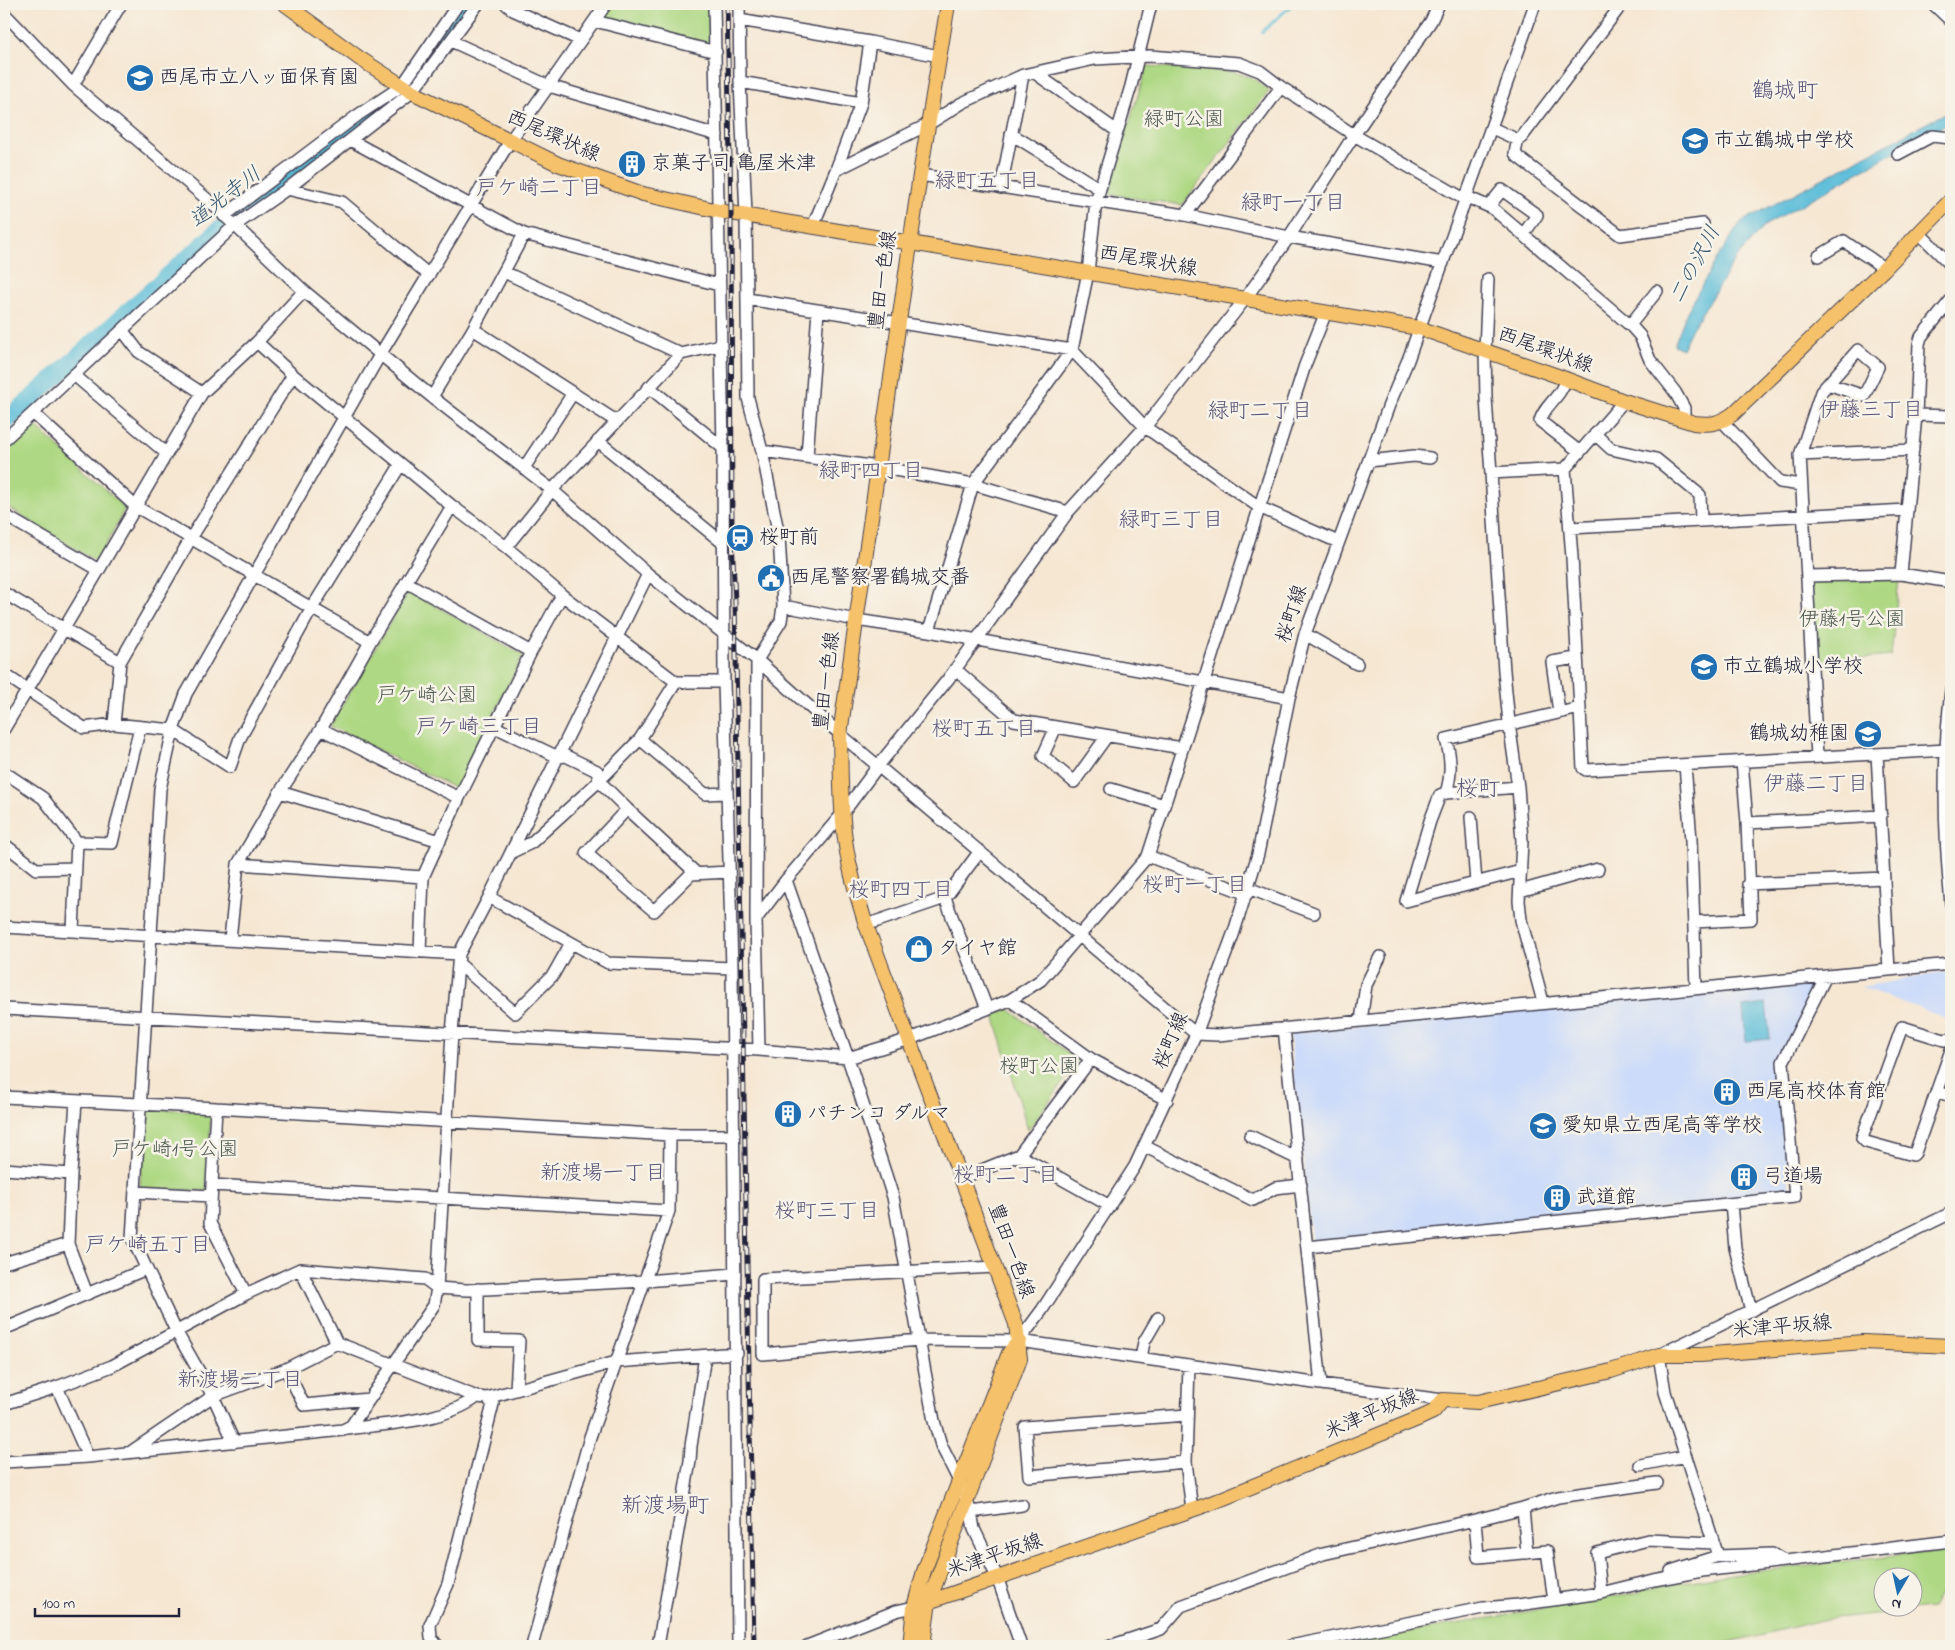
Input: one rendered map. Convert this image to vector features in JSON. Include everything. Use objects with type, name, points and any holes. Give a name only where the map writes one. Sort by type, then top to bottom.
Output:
[{"type":"main road","name":"西尾環状線","points":[[285,4],[359,58],[407,89],[558,164],[643,194],[719,211],[746,214],[910,244],[1419,328],[1566,378],[1624,401],[1684,420],[1704,425],[1716,424],[1722,421]]},
{"type":"main road","name":"豊田一色線","points":[[923,1646],[930,1601],[968,1506],[1020,1359],[1019,1341],[1016,1324],[866,925],[855,889],[846,845],[840,734],[927,125],[948,4]]},
{"type":"main road","points":[[1722,421],[1740,407],[1884,269],[1951,200]]},
{"type":"main road","points":[[910,1646],[914,1607],[924,1571],[1009,1353],[1019,1341]]},
{"type":"main road","name":"米津平坂線","points":[[914,1607],[1192,1510],[1420,1418],[1432,1412],[1443,1400],[1478,1402],[1611,1371],[1659,1355],[1700,1355],[1863,1342],[1951,1346]]},
{"type":"street","points":[[73,85],[121,4]]},
{"type":"street","points":[[224,216],[358,115],[407,89],[458,4]]},
{"type":"street","points":[[5,438],[34,414],[234,225],[286,189],[350,140],[407,89],[451,41],[478,4]]},
{"type":"street","points":[[506,4],[513,10],[580,40]]},
{"type":"street","points":[[234,1442],[213,1396],[177,1333],[132,1238],[160,789],[173,730],[186,694],[381,354],[510,141],[606,4]]},
{"type":"street","points":[[714,4],[723,448],[726,793],[732,968],[737,1353],[738,1646]]},
{"type":"street","points":[[739,4],[740,82],[746,214],[748,398],[762,451],[778,536],[783,606],[781,621],[757,660],[756,919],[759,1050]]},
{"type":"street","points":[[929,630],[973,484],[1072,350],[1088,272],[1096,202],[1151,4]]},
{"type":"street","points":[[756,919],[786,880],[843,813],[955,669],[1068,512],[1145,427],[1245,299],[1289,237],[1354,134],[1431,20],[1439,4]]},
{"type":"street","name":"桜町線","points":[[1019,1341],[1042,1310],[1135,1166],[1196,1034],[1247,891],[1258,854],[1289,698],[1305,634],[1443,263],[1535,4]]},
{"type":"street","points":[[1622,4],[1518,139],[1515,153],[1620,235],[1703,224]]},
{"type":"street","points":[[1933,4],[1951,21]]},
{"type":"street","points":[[4,14],[73,85],[208,200],[304,290],[432,397],[552,490],[648,574],[757,660],[840,734],[1196,1034],[1218,1035],[1543,1002],[1951,964]]},
{"type":"street","points":[[739,20],[870,42],[939,56]]},
{"type":"street","points":[[595,21],[716,52]]},
{"type":"street","points":[[451,41],[549,86],[717,135]]},
{"type":"street","points":[[813,226],[860,103],[870,42]]},
{"type":"street","points":[[836,170],[927,125],[962,103],[1023,75],[1035,74],[1095,59],[1138,56],[1239,63],[1260,71],[1281,87],[1354,134],[1466,199],[1489,206],[1630,325],[1640,336],[1650,360],[1675,392],[1684,408],[1684,420]]},
{"type":"street","points":[[1035,74],[1117,131]]},
{"type":"street","points":[[1001,188],[1023,75]]},
{"type":"street","points":[[740,82],[860,103]]},
{"type":"street","points":[[1185,215],[1281,87]]},
{"type":"street","points":[[1492,128],[1518,139]]},
{"type":"street","points":[[1011,134],[1100,189]]},
{"type":"street","points":[[1898,154],[1932,136],[1951,138]]},
{"type":"street","points":[[350,140],[524,234],[719,285]]},
{"type":"street","points":[[920,176],[1185,215],[1289,237],[1443,263]]},
{"type":"street","points":[[286,189],[342,202],[429,275]]},
{"type":"street","points":[[1489,206],[1502,190],[1537,215],[1523,235]]},
{"type":"street","points":[[432,397],[473,330],[524,234]]},
{"type":"street","points":[[1920,234],[1951,265]]},
{"type":"street","points":[[1819,256],[1844,240],[1872,258],[1884,269]]},
{"type":"street","points":[[504,272],[681,354]]},
{"type":"street","points":[[1488,280],[1485,351],[1490,473],[1509,723],[1518,787],[1522,841],[1521,920],[1543,1002]]},
{"type":"street","points":[[4,730],[202,393],[257,342],[304,290]]},
{"type":"street","points":[[1630,325],[1657,291]]},
{"type":"street","points":[[747,299],[1072,350],[1145,427],[1259,507],[1338,542]]},
{"type":"street","points":[[1901,574],[1916,415],[1921,337],[1951,300]]},
{"type":"street","points":[[807,456],[818,310]]},
{"type":"street","points":[[4,1009],[759,1050],[848,1058],[910,1039],[1010,1000],[1041,980],[1148,856],[1305,364],[1326,312]]},
{"type":"street","points":[[473,330],[616,421]]},
{"type":"street","points":[[122,331],[139,352],[202,393]]},
{"type":"street","points":[[257,342],[293,376],[345,416],[400,464],[506,547],[562,595],[676,682],[724,682]]},
{"type":"street","points":[[506,547],[552,490],[681,354],[720,345]]},
{"type":"street","points":[[1816,756],[1800,455],[1821,392],[1828,384],[1858,350],[1878,367],[1864,396],[1828,384]]},
{"type":"street","points":[[74,375],[166,453]]},
{"type":"street","points":[[114,724],[120,662],[191,538],[293,376]]},
{"type":"street","points":[[1566,378],[1562,392],[1542,415],[1540,421],[1580,452]]},
{"type":"street","points":[[648,387],[723,448]]},
{"type":"street","points":[[524,468],[573,393]]},
{"type":"street","points":[[1490,473],[1565,469],[1624,401]]},
{"type":"street","points":[[34,414],[135,506],[370,642]]},
{"type":"street","points":[[1916,415],[1951,416]]},
{"type":"street","points":[[1722,421],[1780,482],[1801,485]]},
{"type":"street","points":[[1595,434],[1611,449],[1656,458],[1695,490],[1700,495],[1701,521]]},
{"type":"street","points":[[598,441],[723,543]]},
{"type":"street","points":[[1800,455],[1913,450]]},
{"type":"street","points":[[762,451],[878,467],[973,484],[1068,512]]},
{"type":"street","points":[[1369,461],[1414,456],[1430,458]]},
{"type":"street","points":[[4,674],[84,728],[114,724],[173,730],[230,767],[240,738],[312,608],[400,464]]},
{"type":"street","points":[[1565,469],[1583,768],[1586,770],[1947,750]]},
{"type":"street","points":[[230,939],[238,864],[280,792],[321,729],[370,642],[452,506]]},
{"type":"street","points":[[1570,528],[1907,510]]},
{"type":"street","points":[[4,515],[99,570]]},
{"type":"street","points":[[348,1429],[434,1306],[437,1288],[452,1033],[459,959],[618,639],[648,574]]},
{"type":"street","points":[[1807,576],[1901,574],[1951,582]]},
{"type":"street","points":[[406,582],[531,652]]},
{"type":"street","points":[[4,593],[120,662]]},
{"type":"street","points":[[420,952],[423,877],[459,798],[531,652],[562,595]]},
{"type":"street","points":[[783,606],[856,620],[929,630],[1289,698]]},
{"type":"street","points":[[1305,634],[1358,664]]},
{"type":"street","points":[[1559,712],[1552,662],[1576,658]]},
{"type":"street","points":[[955,669],[1014,720],[1182,748]]},
{"type":"street","points":[[512,852],[531,843],[599,781],[640,739],[676,682]]},
{"type":"street","points":[[1951,694],[1947,750],[1951,904]]},
{"type":"street","points":[[1446,793],[1451,770],[1446,739],[1580,708]]},
{"type":"street","points":[[77,842],[112,843],[140,727]]},
{"type":"street","points":[[495,727],[558,757],[566,756],[597,771],[599,781],[696,873]]},
{"type":"street","points":[[1056,727],[1043,756],[1074,782],[1108,736]]},
{"type":"street","points":[[321,729],[459,798]]},
{"type":"street","points":[[640,739],[704,794],[726,793]]},
{"type":"street","points":[[1877,754],[1889,970]]},
{"type":"street","points":[[1694,922],[1751,919],[1742,761]]},
{"type":"street","points":[[1685,765],[1691,840],[1696,988]]},
{"type":"street","points":[[4,772],[43,798],[77,842],[73,930]]},
{"type":"street","points":[[1518,787],[1440,795],[1430,821],[1406,901],[1521,871]]},
{"type":"street","points":[[1111,789],[1164,805]]},
{"type":"street","points":[[280,792],[440,841]]},
{"type":"street","points":[[627,809],[586,853],[654,911],[691,874],[729,872]]},
{"type":"street","points":[[1747,823],[1880,816]]},
{"type":"street","points":[[1471,817],[1476,883]]},
{"type":"street","points":[[4,844],[36,869],[76,868]]},
{"type":"street","points":[[866,925],[945,898],[980,851]]},
{"type":"street","points":[[1148,856],[1314,913]]},
{"type":"street","points":[[238,864],[423,877]]},
{"type":"street","points":[[1520,891],[1598,870]]},
{"type":"street","points":[[1748,884],[1884,878]]},
{"type":"street","points":[[786,880],[848,1058],[893,1197],[934,1421],[941,1445],[959,1481],[974,1530],[997,1577],[1021,1646]]},
{"type":"street","points":[[489,897],[608,963],[732,968]]},
{"type":"street","points":[[945,898],[987,1009]]},
{"type":"street","points":[[4,927],[230,939],[420,952],[459,959],[514,1013],[553,975],[571,943]]},
{"type":"street","points":[[1361,1021],[1366,985],[1380,957]]},
{"type":"street","points":[[1307,1247],[1795,1197],[1783,1062],[1826,976]]},
{"type":"street","points":[[1010,1000],[1091,1059],[1167,1100]]},
{"type":"street","points":[[1951,1039],[1944,1040],[1902,1027],[1862,1138],[1866,1142],[1912,1155],[1915,1152],[1951,1050]]},
{"type":"street","points":[[1284,1028],[1321,1384]]},
{"type":"street","points":[[962,1178],[1019,1155],[1091,1059]]},
{"type":"street","points":[[1937,1092],[1951,1096]]},
{"type":"street","points":[[4,1097],[670,1135],[734,1135]]},
{"type":"street","points":[[76,1101],[68,1244],[87,1294]]},
{"type":"street","points":[[216,1108],[210,1223],[246,1294]]},
{"type":"street","points":[[532,1646],[590,1437],[669,1211],[670,1135]]},
{"type":"street","points":[[1250,1136],[1298,1159]]},
{"type":"street","points":[[1144,1146],[1253,1200],[1275,1188],[1301,1185]]},
{"type":"street","points":[[1019,1155],[1110,1206]]},
{"type":"street","points":[[4,1169],[71,1174]]},
{"type":"street","points":[[135,1192],[211,1190],[443,1199],[669,1211]]},
{"type":"street","points":[[1731,1204],[1735,1248],[1751,1311]]},
{"type":"street","points":[[1718,1556],[1664,1392],[1659,1355],[1951,1213]]},
{"type":"street","points":[[4,1263],[68,1244]]},
{"type":"street","points":[[995,1267],[763,1280],[763,1354],[919,1340],[1019,1341],[1443,1400]]},
{"type":"street","points":[[4,1329],[146,1269]]},
{"type":"street","points":[[4,1404],[57,1387],[112,1366],[177,1333],[246,1294],[300,1269],[425,1279],[437,1288],[478,1289],[645,1281],[735,1274]]},
{"type":"street","points":[[300,1269],[337,1343],[482,1397],[493,1404],[448,1584],[430,1625],[431,1638],[438,1646]]},
{"type":"street","points":[[478,1289],[478,1340],[518,1341],[516,1389]]},
{"type":"street","points":[[1141,1358],[1144,1342],[1158,1318]]},
{"type":"street","points":[[130,1452],[213,1396],[286,1369],[337,1343]]},
{"type":"street","points":[[4,1462],[88,1457],[348,1429],[433,1416],[466,1405],[482,1397],[616,1362],[737,1353]]},
{"type":"street","points":[[658,1646],[690,1462],[705,1356]]},
{"type":"street","points":[[1188,1365],[1186,1462],[1192,1510]]},
{"type":"street","points":[[286,1369],[304,1405],[369,1400]]},
{"type":"street","points":[[57,1387],[88,1457]]},
{"type":"street","points":[[1186,1462],[1029,1476],[1024,1427],[1187,1415]]},
{"type":"street","points":[[1640,1465],[1686,1456]]},
{"type":"street","points":[[1110,1646],[1161,1629],[1181,1606],[1323,1554],[1475,1520],[1558,1498],[1657,1483]]},
{"type":"street","points":[[968,1506],[1022,1505]]},
{"type":"street","points":[[1523,1508],[1527,1553]]},
{"type":"street","points":[[1475,1520],[1478,1557],[1547,1551],[1554,1600]]},
{"type":"street","points":[[1601,1593],[1597,1554],[1648,1540],[1714,1543]]},
{"type":"street","points":[[1290,1646],[1483,1608],[1601,1593],[1654,1580],[1702,1572],[1951,1541]]},
{"type":"street","points":[[1654,1580],[1667,1572],[1718,1556],[1772,1554],[1784,1561]]},
{"type":"street","points":[[807,1646],[896,1611],[914,1607]]},
{"type":"shaded area","points":[[1951,971],[1951,1020],[1861,987]]},
{"type":"shaded area","name":"愛知県立西尾高等学校","points":[[1816,981],[1818,986],[1780,1062],[1790,1195],[1312,1243],[1290,1033]]},
{"type":"green space","points":[[613,4],[708,4],[710,46],[604,17]]},
{"type":"green space","name":"緑町公園","points":[[1147,66],[1234,72],[1255,79],[1269,91],[1182,205],[1107,194]]},
{"type":"green space","points":[[33,424],[125,508],[97,562],[4,505],[4,451]]},
{"type":"green space","name":"伊藤1号公園","points":[[1899,579],[1891,656],[1813,663],[1808,581]]},
{"type":"green space","name":"戸ケ崎公園","points":[[409,591],[523,655],[457,789],[330,726]]},
{"type":"green space","name":"桜町公園","points":[[1008,1009],[1079,1061],[1028,1130],[994,1015]]},
{"type":"green space","name":"戸ケ崎1号公園","points":[[144,1108],[211,1112],[207,1191],[140,1188]]},
{"type":"green space","points":[[1951,1550],[1951,1596],[1938,1596],[1931,1608],[1922,1609],[1922,1568],[1872,1568],[1872,1614],[1827,1619],[1717,1645],[1327,1646],[1641,1592],[1640,1589],[1745,1572]]},
{"type":"water","name":"二の沢川","points":[[1951,110],[1951,123],[1926,134],[1764,226],[1735,260],[1691,330],[1682,349],[1674,345],[1687,312],[1716,260],[1741,222]]},
{"type":"water","points":[[1766,1004],[1770,1039],[1746,1041],[1743,1007]]},
{"type":"waterway","name":"道光寺川","points":[[428,55],[467,4]]},
{"type":"waterway","points":[[1262,32],[1293,4]]},
{"type":"waterway","name":"道光寺川","points":[[4,423],[218,231],[393,100],[411,78]]},
{"type":"railway","points":[[727,4],[731,212],[732,538],[735,602],[754,1646]]},
{"type":"place","name":"西尾市立八ッ面保育園","points":[[140,78]]},
{"type":"place","name":"市立鶴城中学校","points":[[1695,141]]},
{"type":"place","name":"京菓子司 亀屋米津","points":[[632,164]]},
{"type":"place","name":"桜町前","points":[[740,538]]},
{"type":"place","name":"西尾警察署鶴城交番","points":[[771,578]]},
{"type":"place","name":"市立鶴城小学校","points":[[1704,667]]},
{"type":"place","name":"鶴城幼稚園","points":[[1868,734]]},
{"type":"place","name":"タイヤ館","points":[[919,949]]},
{"type":"place","name":"西尾高校体育館","points":[[1727,1092]]},
{"type":"place","name":"パチンコ ダルマ","points":[[788,1114]]},
{"type":"place","name":"愛知県立西尾高等学校","points":[[1543,1126]]},
{"type":"place","name":"弓道場","points":[[1744,1177]]},
{"type":"place","name":"武道館","points":[[1557,1198]]},
{"type":"district","name":"鶴城町","points":[[1785,92]]},
{"type":"district","name":"緑町五丁目","points":[[987,182]]},
{"type":"district","name":"戸ケ崎二丁目","points":[[539,189]]},
{"type":"district","name":"緑町一丁目","points":[[1293,204]]},
{"type":"district","name":"伊藤三丁目","points":[[1871,411]]},
{"type":"district","name":"緑町二丁目","points":[[1260,412]]},
{"type":"district","name":"緑町四丁目","points":[[871,472]]},
{"type":"district","name":"緑町三丁目","points":[[1171,521]]},
{"type":"district","name":"戸ケ崎三丁目","points":[[479,728]]},
{"type":"district","name":"桜町五丁目","points":[[984,730]]},
{"type":"district","name":"伊藤二丁目","points":[[1816,785]]},
{"type":"district","name":"桜町","points":[[1478,790]]},
{"type":"district","name":"桜町一丁目","points":[[1195,886]]},
{"type":"district","name":"桜町四丁目","points":[[901,891]]},
{"type":"district","name":"新渡場一丁目","points":[[603,1174]]},
{"type":"district","name":"桜町二丁目","points":[[1006,1176]]},
{"type":"district","name":"桜町三丁目","points":[[827,1212]]},
{"type":"district","name":"戸ケ崎五丁目","points":[[148,1246]]},
{"type":"district","name":"新渡場二丁目","points":[[240,1381]]},
{"type":"district","name":"新渡場町","points":[[665,1507]]}]
